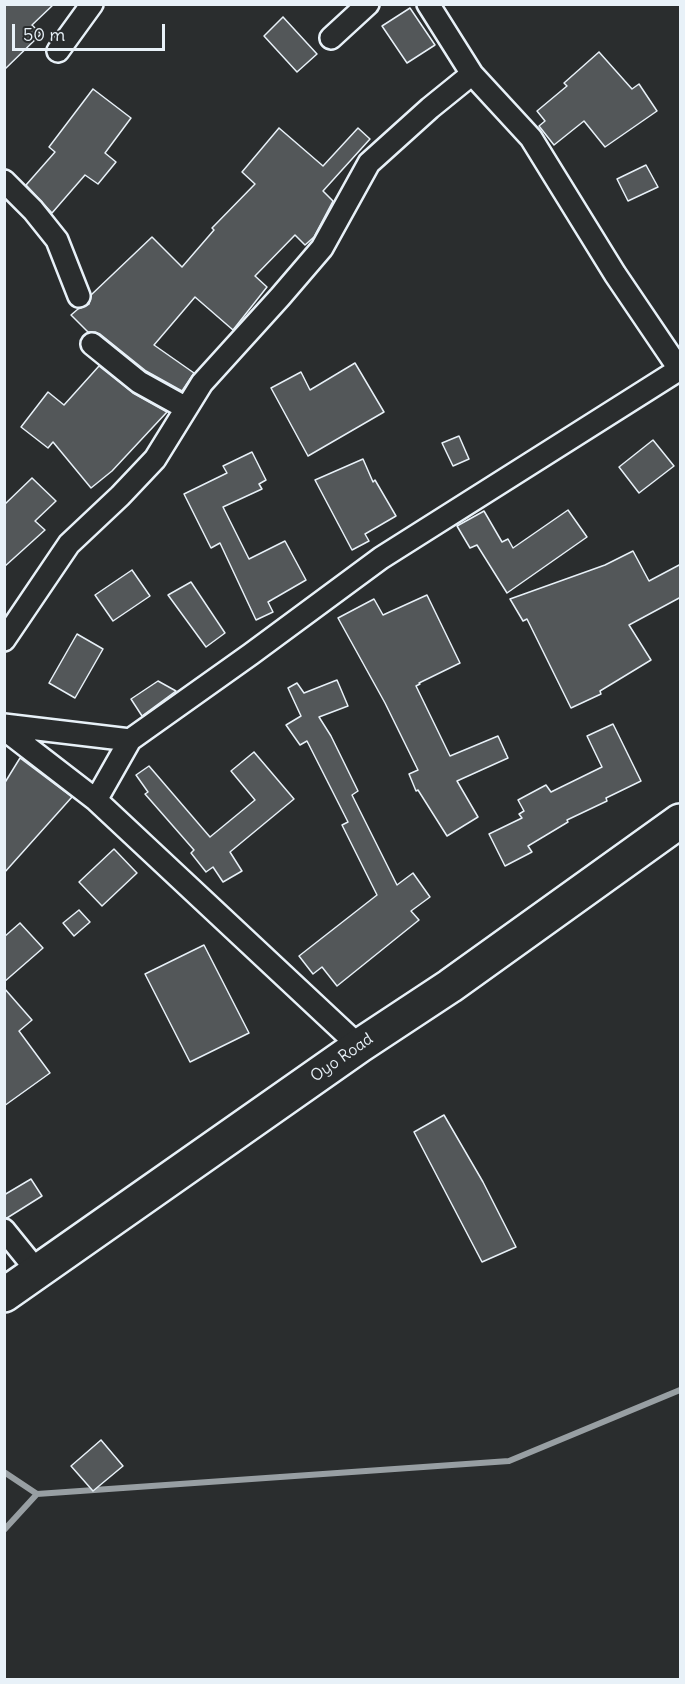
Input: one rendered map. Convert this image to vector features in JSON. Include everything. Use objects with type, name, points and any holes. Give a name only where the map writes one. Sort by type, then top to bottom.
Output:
[{"type":"highway","name":"Oyo Road","points":[[4,1295],[359,1046],[450,986],[681,821]]},
{"type":"street","points":[[58,51],[92,4]]},
{"type":"street","points":[[330,38],[368,4]]},
{"type":"street","points":[[96,800],[130,740],[381,558],[680,370],[615,274],[531,138],[471,74],[428,4]]},
{"type":"street","points":[[4,640],[69,544],[155,459],[202,383],[322,248],[369,163],[471,74]]},
{"type":"street","points":[[4,181],[33,210],[57,240],[79,296]]},
{"type":"street","points":[[92,344],[139,382],[186,408]]},
{"type":"street","points":[[4,727],[130,740]]},
{"type":"street","points":[[4,727],[96,800],[359,1046]]},
{"type":"street","points":[[4,1230],[38,1272]]},
{"type":"building","points":[[4,4],[54,4],[32,25],[41,34],[4,70]]},
{"type":"building","points":[[410,8],[435,45],[407,63],[382,26]]},
{"type":"building","points":[[283,17],[317,54],[297,72],[264,36]]},
{"type":"building","points":[[599,52],[632,89],[639,84],[657,111],[605,147],[584,121],[554,145],[539,126],[545,121],[537,111],[567,86],[564,83]]},
{"type":"building","points":[[93,89],[131,118],[105,153],[116,162],[98,184],[85,175],[52,213],[26,185],[55,152],[49,147]]},
{"type":"building","points":[[279,128],[323,166],[358,128],[370,139],[323,191],[333,201],[314,237],[305,245],[295,235],[255,276],[267,287],[233,330],[195,297],[154,345],[194,373],[182,391],[146,371],[100,334],[88,332],[71,315],[89,304],[91,295],[152,237],[182,267],[214,230],[212,228],[255,184],[242,172]]},
{"type":"building","points":[[646,165],[658,187],[628,201],[617,179]]},
{"type":"building","points":[[355,363],[384,412],[308,456],[271,388],[301,372],[310,390]]},
{"type":"building","points":[[99,366],[133,393],[167,412],[112,471],[91,488],[53,442],[48,448],[21,427],[48,392],[64,405]]},
{"type":"building","points":[[459,436],[469,459],[453,466],[442,443]]},
{"type":"building","points":[[653,440],[674,466],[639,493],[619,467]]},
{"type":"building","points":[[252,452],[266,480],[259,484],[262,489],[223,507],[249,559],[285,541],[306,580],[268,602],[273,612],[256,620],[220,543],[211,548],[184,494],[227,473],[223,466]]},
{"type":"building","points":[[363,459],[373,482],[375,480],[396,516],[365,534],[369,541],[352,550],[315,480]]},
{"type":"building","points":[[32,478],[56,501],[35,521],[45,530],[4,567],[4,505]]},
{"type":"building","points":[[568,510],[587,537],[507,593],[477,545],[470,548],[457,526],[484,511],[502,542],[508,539],[513,548]]},
{"type":"building","points":[[633,551],[649,581],[681,564],[681,597],[629,625],[651,660],[600,691],[601,694],[571,708],[527,619],[523,621],[510,599],[605,565]]},
{"type":"building","points":[[132,570],[150,596],[113,621],[95,595]]},
{"type":"building","points":[[191,582],[225,633],[206,647],[168,595]]},
{"type":"building","points":[[427,595],[460,663],[416,686],[450,756],[498,736],[508,758],[457,781],[478,817],[447,836],[418,790],[416,791],[409,774],[418,770],[385,703],[338,618],[374,599],[383,615]]},
{"type":"building","points":[[77,634],[103,649],[75,698],[49,683]]},
{"type":"building","points":[[337,680],[348,706],[319,717],[358,791],[352,795],[397,885],[413,873],[430,897],[411,911],[419,920],[337,986],[322,967],[313,974],[299,956],[377,895],[342,825],[348,822],[307,741],[300,745],[286,725],[301,716],[288,688],[297,683],[304,693]]},
{"type":"building","points":[[158,681],[176,691],[142,716],[131,699]]},
{"type":"building","points":[[613,724],[641,781],[606,798],[607,801],[567,820],[568,822],[528,846],[532,852],[505,866],[489,834],[522,818],[519,814],[524,811],[518,800],[546,785],[551,792],[602,767],[587,736]]},
{"type":"building","points":[[254,752],[294,799],[230,852],[242,871],[223,882],[213,867],[206,872],[191,853],[194,850],[145,794],[148,792],[136,775],[149,766],[210,837],[255,800],[231,771]]},
{"type":"building","points":[[20,758],[72,797],[4,873],[4,784]]},
{"type":"building","points":[[114,849],[137,873],[102,906],[79,882]]},
{"type":"building","points":[[79,910],[90,922],[74,936],[63,923]]},
{"type":"building","points":[[20,923],[43,948],[4,982],[4,937]]},
{"type":"building","points":[[204,945],[249,1033],[190,1062],[145,974]]},
{"type":"building","points":[[4,988],[32,1020],[19,1031],[50,1073],[4,1106]]},
{"type":"building","points":[[444,1115],[483,1182],[516,1247],[482,1262],[414,1132]]},
{"type":"building","points":[[31,1179],[42,1196],[4,1218],[4,1195]]},
{"type":"building","points":[[101,1440],[123,1466],[93,1491],[71,1466]]},
{"type":"waterway","points":[[4,1530],[37,1494],[509,1461],[680,1390]]},
{"type":"waterway","points":[[4,1472],[37,1494]]}]
